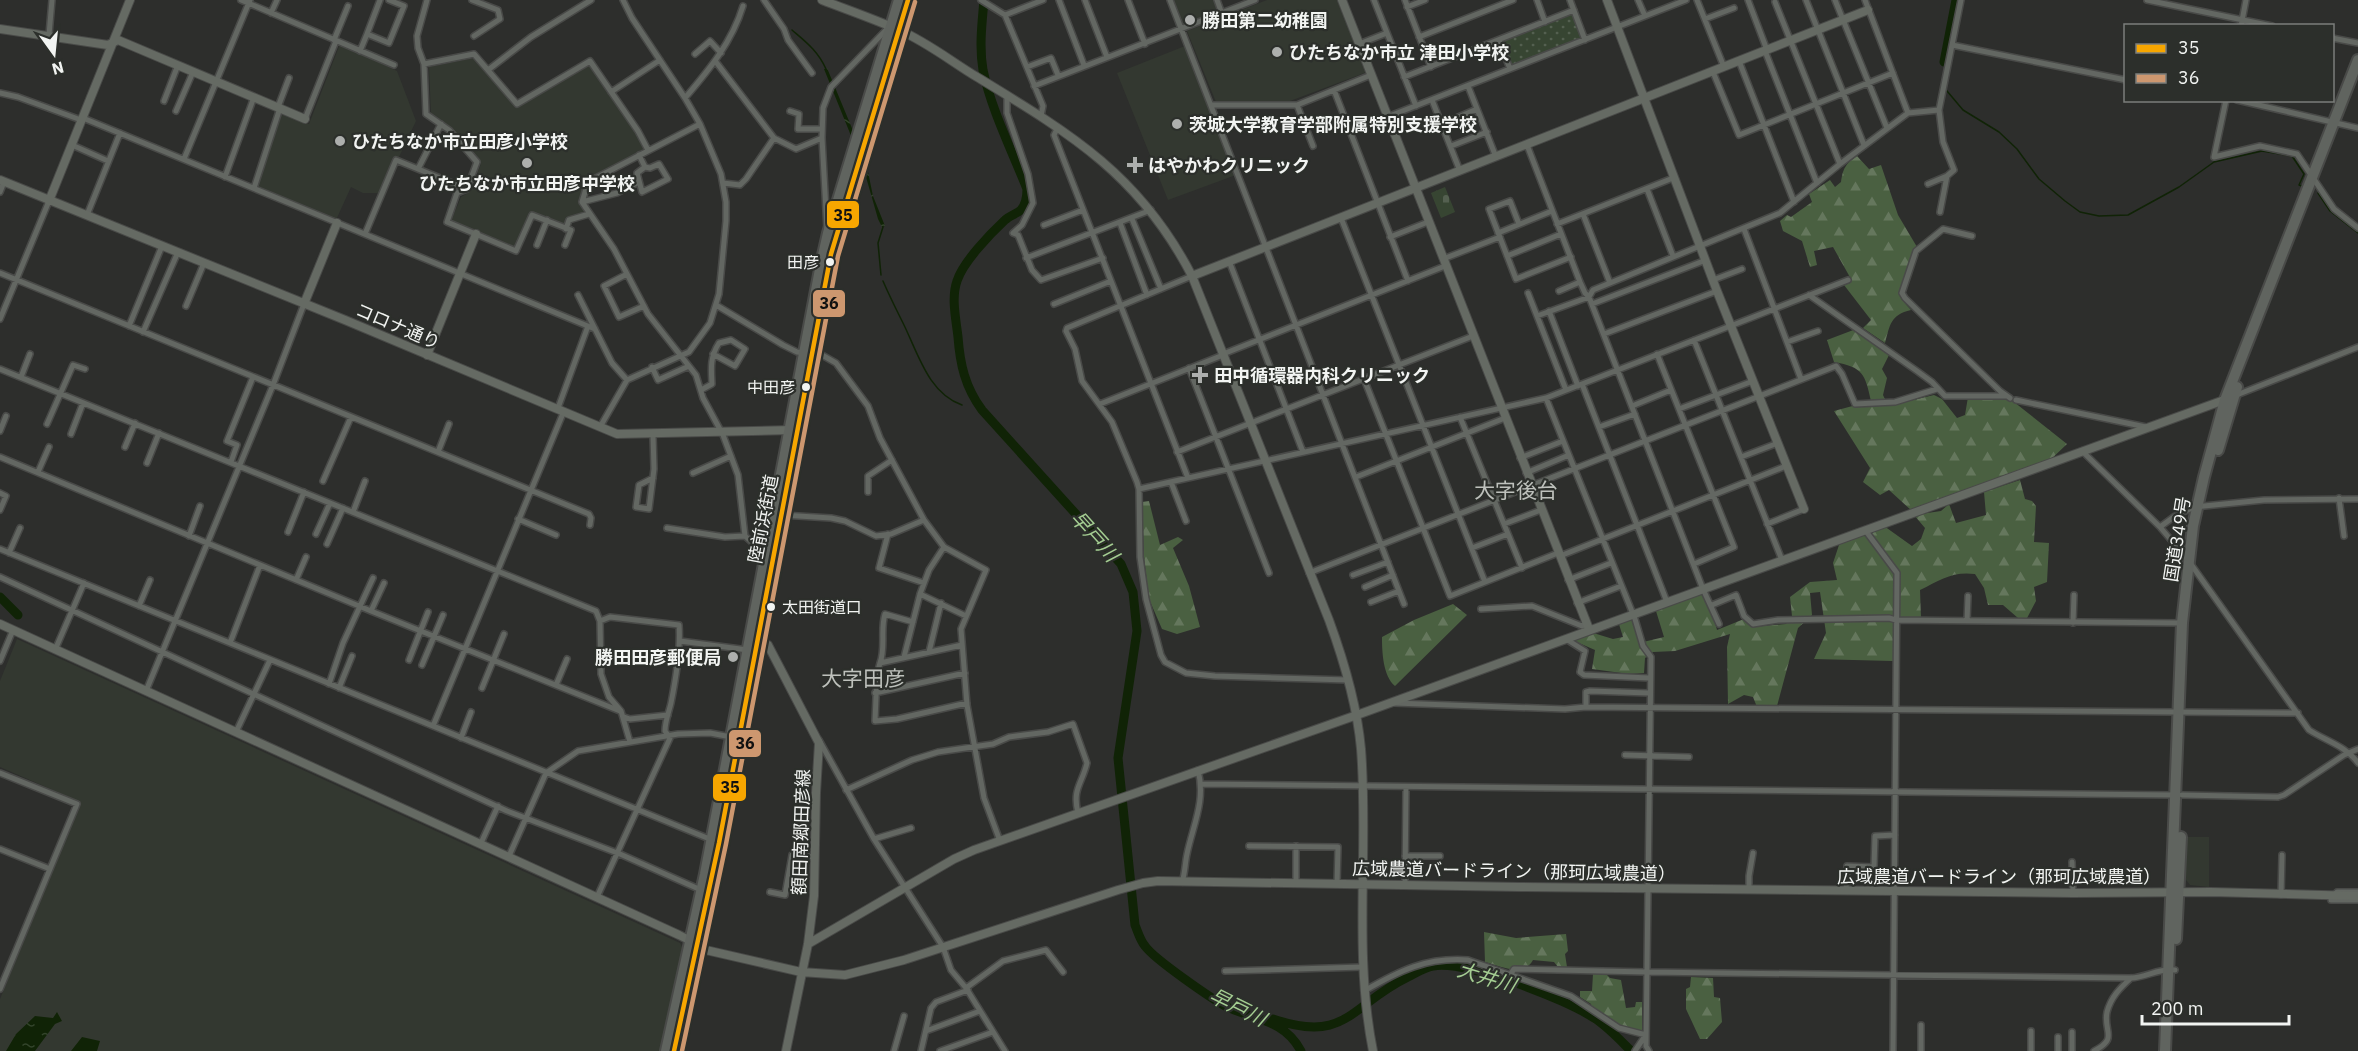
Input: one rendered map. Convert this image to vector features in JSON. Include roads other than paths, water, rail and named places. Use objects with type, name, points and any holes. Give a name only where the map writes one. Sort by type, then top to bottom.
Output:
[{"type":"highway","name":"陸前浜街道","points":[[895,28],[899,0]]},
{"type":"highway","name":"陸前浜街道","points":[[754,636],[832,234],[895,28],[908,0]]},
{"type":"highway","name":"国道349号","points":[[2337,123],[2358,60]]},
{"type":"highway","name":"国道349号","points":[[2172,1051],[2172,969],[2182,712],[2182,623],[2201,507],[2229,398],[2337,123],[2358,77]]},
{"type":"highway","name":"陸前浜街道","points":[[666,1051],[693,944],[715,841],[752,650],[767,546],[777,515]]},
{"type":"highway","name":"国道349号","points":[[2182,712],[2191,565]]},
{"type":"highway","name":"陸前浜街道","points":[[674,1051],[701,890],[715,841]]},
{"type":"highway","name":"国道349号","points":[[2165,1051],[2172,969]]},
{"type":"street","points":[[49,35],[52,0]]},
{"type":"street","points":[[0,318],[130,0]]},
{"type":"street","points":[[241,0],[394,65]]},
{"type":"street","points":[[271,13],[277,0]]},
{"type":"street","points":[[360,51],[380,0]]},
{"type":"street","points":[[367,34],[390,43],[404,6],[389,0]]},
{"type":"street","points":[[428,0],[417,36],[418,48],[424,64],[426,114],[441,124],[477,162],[467,189],[457,193],[447,222],[516,250],[532,215],[571,230],[565,245]]},
{"type":"street","points":[[472,0],[498,10],[500,19],[474,36]]},
{"type":"street","points":[[488,70],[531,37],[591,0]]},
{"type":"street","points":[[600,427],[627,380],[689,352],[710,323],[719,294],[726,221],[723,183],[700,124],[622,0]]},
{"type":"street","points":[[764,0],[784,29],[788,40],[812,73]]},
{"type":"street","points":[[822,0],[841,3],[895,28],[1058,127],[1107,164],[1151,210],[1192,276],[1342,654],[1357,715],[1363,786],[1364,995],[1373,1051]]},
{"type":"street","points":[[981,0],[1005,15],[1042,106],[1041,116]]},
{"type":"street","points":[[1005,15],[1043,0]]},
{"type":"street","points":[[1059,0],[1084,65]]},
{"type":"street","points":[[1084,0],[1107,57]]},
{"type":"street","points":[[1128,0],[1145,44]]},
{"type":"street","points":[[1170,0],[1265,247],[1344,443],[1404,604]]},
{"type":"street","points":[[1216,0],[1221,14]]},
{"type":"street","points":[[1034,86],[1255,0]]},
{"type":"street","points":[[1342,0],[1587,627]]},
{"type":"street","points":[[1374,0],[1416,106]]},
{"type":"street","points":[[1405,0],[1431,67]]},
{"type":"street","points":[[1407,7],[1425,0]]},
{"type":"street","points":[[1419,37],[1513,0]]},
{"type":"street","points":[[1537,0],[1545,22]]},
{"type":"street","points":[[1570,0],[1585,40]]},
{"type":"street","points":[[1607,0],[1673,178],[1804,509],[1767,524]]},
{"type":"street","points":[[1638,0],[1645,16]]},
{"type":"street","points":[[1387,117],[1645,16],[1669,3],[1686,0]]},
{"type":"street","points":[[1697,0],[1724,67]]},
{"type":"street","points":[[1748,0],[1817,183]]},
{"type":"street","points":[[1806,0],[1864,145]]},
{"type":"street","points":[[1835,0],[1887,128]]},
{"type":"street","points":[[1865,0],[1908,113]]},
{"type":"street","points":[[1928,184],[1947,176],[1954,170],[1943,142],[1939,110],[1961,0]]},
{"type":"street","points":[[2147,0],[2257,24]]},
{"type":"street","points":[[2242,22],[2246,0]]},
{"type":"street","points":[[184,159],[249,2]]},
{"type":"street","points":[[1775,2],[1840,164]]},
{"type":"street","points":[[0,29],[108,45],[118,40],[305,119],[348,6]]},
{"type":"street","points":[[685,98],[716,62],[739,20],[743,6]]},
{"type":"street","points":[[1705,19],[1734,8]]},
{"type":"street","points":[[1404,77],[1574,10]]},
{"type":"street","points":[[1348,680],[1215,676],[1186,673],[1165,662],[1161,655],[1146,599],[1140,557],[1138,489],[1112,422],[1082,381],[1075,349],[1066,328],[1229,261],[1868,10]]},
{"type":"street","points":[[832,234],[825,225],[823,108],[831,87],[895,28]]},
{"type":"street","points":[[1359,44],[1387,33]]},
{"type":"street","points":[[2334,38],[2358,43]]},
{"type":"street","points":[[695,54],[710,40],[721,53]]},
{"type":"street","points":[[1499,40],[1510,69]]},
{"type":"street","points":[[1952,45],[2124,80]]},
{"type":"street","points":[[424,64],[474,54],[517,104],[590,61],[638,131],[648,150]]},
{"type":"street","points":[[1027,67],[1051,58],[1058,75]]},
{"type":"street","points":[[611,92],[660,60]]},
{"type":"street","points":[[716,62],[774,138],[796,149],[822,138]]},
{"type":"street","points":[[1738,62],[1794,202]]},
{"type":"street","points":[[164,101],[177,65]]},
{"type":"street","points":[[176,111],[194,72]]},
{"type":"street","points":[[1713,72],[1739,135],[1893,73]]},
{"type":"street","points":[[1211,105],[1297,105],[1371,75]]},
{"type":"street","points":[[254,188],[289,78]]},
{"type":"street","points":[[1468,86],[1496,157]]},
{"type":"street","points":[[1334,90],[1408,281]]},
{"type":"street","points":[[0,93],[18,97],[120,133],[595,329]]},
{"type":"street","points":[[1004,94],[1007,112],[1032,190],[1033,203],[1022,225],[1013,233],[1018,235],[1032,270],[1041,280],[1103,258]]},
{"type":"street","points":[[225,177],[254,97]]},
{"type":"street","points":[[1432,100],[1460,171]]},
{"type":"street","points":[[2226,102],[2214,157],[2260,147],[2297,154],[2334,209],[2358,228]]},
{"type":"street","points":[[2246,102],[2358,128]]},
{"type":"street","points":[[1297,105],[1314,146]]},
{"type":"street","points":[[1442,124],[1477,109]]},
{"type":"street","points":[[1538,316],[1589,297],[1593,290],[1780,213],[1864,145],[1908,113],[1939,110]]},
{"type":"street","points":[[790,111],[800,114],[798,129],[822,129]]},
{"type":"street","points":[[418,169],[441,124]]},
{"type":"street","points":[[582,202],[588,182],[700,124]]},
{"type":"street","points":[[1058,127],[1054,135],[1188,478]]},
{"type":"street","points":[[1451,146],[1487,132]]},
{"type":"street","points":[[87,215],[120,133]]},
{"type":"street","points":[[723,183],[740,185],[774,138]]},
{"type":"street","points":[[72,145],[108,161]]},
{"type":"street","points":[[1527,145],[1580,282],[1589,297],[1604,334],[1703,589],[1719,624]]},
{"type":"street","points":[[639,155],[645,167]]},
{"type":"street","points":[[365,234],[396,160],[467,189]]},
{"type":"street","points":[[659,164],[668,179],[642,192],[637,173],[645,167],[650,168],[659,164]]},
{"type":"street","points":[[1940,212],[1947,176]]},
{"type":"street","points":[[1557,224],[1673,178]]},
{"type":"street","points":[[0,192],[2,181]]},
{"type":"street","name":"コロナ通り","points":[[2,181],[617,434],[653,435],[793,430]]},
{"type":"street","points":[[582,202],[617,193],[639,182]]},
{"type":"street","points":[[1647,189],[1673,256]]},
{"type":"street","points":[[1519,224],[1510,201],[1489,209],[1516,279],[1571,257]]},
{"type":"street","points":[[582,202],[606,235],[644,306],[696,375],[738,475],[745,536],[751,543],[767,546]]},
{"type":"street","points":[[1044,225],[1083,210]]},
{"type":"street","points":[[1026,258],[1120,224],[1151,210]]},
{"type":"street","points":[[1100,404],[1408,281],[1519,224],[1552,211]]},
{"type":"street","points":[[566,229],[569,220],[590,214]]},
{"type":"street","points":[[1583,214],[1610,283]]},
{"type":"street","points":[[1341,218],[1485,582]]},
{"type":"street","points":[[1132,219],[1161,289]]},
{"type":"street","points":[[537,245],[547,220]]},
{"type":"street","points":[[1390,237],[1428,222]]},
{"type":"street","points":[[146,692],[273,385],[337,223]]},
{"type":"street","points":[[1120,224],[1147,295]]},
{"type":"street","points":[[1744,229],[1801,379]]},
{"type":"street","points":[[1809,295],[1932,381],[1945,396],[1969,394],[2010,398],[2000,391],[1902,293],[1916,251],[1943,230],[1972,236]]},
{"type":"street","points":[[427,355],[476,234]]},
{"type":"street","points":[[1507,256],[1561,234]]},
{"type":"street","points":[[129,326],[162,246]]},
{"type":"street","points":[[143,332],[178,252]]},
{"type":"street","points":[[1592,304],[1706,260]]},
{"type":"street","points":[[1229,261],[1303,452]]},
{"type":"street","points":[[186,306],[204,263]]},
{"type":"street","points":[[1713,280],[1742,270]]},
{"type":"street","points":[[0,273],[589,514],[590,525]]},
{"type":"street","points":[[627,274],[604,286],[620,317],[644,306]]},
{"type":"street","points":[[1138,489],[1546,398],[1848,280]]},
{"type":"street","points":[[1054,304],[1111,281]]},
{"type":"street","points":[[1559,291],[1580,282]]},
{"type":"street","points":[[1604,334],[1717,291]]},
{"type":"street","points":[[1528,293],[1566,390]]},
{"type":"street","points":[[579,295],[612,363],[627,380]]},
{"type":"street","points":[[716,305],[783,345],[827,357],[841,368],[868,406],[880,438],[924,520],[944,546],[986,570],[961,629],[967,703],[984,798],[1000,841]]},
{"type":"street","points":[[1549,311],[1599,428],[1667,602]]},
{"type":"street","points":[[433,726],[561,410],[588,326]]},
{"type":"street","points":[[1787,342],[1818,331]]},
{"type":"street","points":[[1178,452],[1473,336]]},
{"type":"street","points":[[701,390],[712,384],[711,359],[713,354],[719,343],[731,340],[744,349],[735,366],[713,354]]},
{"type":"street","points":[[1694,340],[1782,560]]},
{"type":"street","points":[[808,944],[954,859],[1000,841],[1566,639],[1587,627],[1632,615],[2148,428],[2358,347]]},
{"type":"street","points":[[21,377],[30,354]]},
{"type":"street","points":[[1657,354],[1734,547],[1694,564]]},
{"type":"street","points":[[47,424],[73,364],[86,369]]},
{"type":"street","points":[[652,367],[658,380],[689,366]]},
{"type":"street","points":[[1309,573],[1836,366],[1842,374],[1854,404],[1895,402],[1937,389]]},
{"type":"street","points":[[1189,368],[1269,573]]},
{"type":"street","points":[[0,369],[596,611],[600,621],[601,674],[609,697],[622,714],[630,742]]},
{"type":"street","points":[[231,462],[237,445],[227,441],[253,377]]},
{"type":"street","points":[[1364,379],[1450,596],[1602,540],[1786,466]]},
{"type":"street","points":[[1678,409],[1753,381]]},
{"type":"street","points":[[1632,406],[1671,390]]},
{"type":"street","points":[[1546,398],[1643,646],[1651,657],[1646,1035],[1646,1046],[1649,1051]]},
{"type":"street","points":[[2016,400],[2148,428]]},
{"type":"street","points":[[71,434],[83,403]]},
{"type":"street","points":[[1599,428],[1635,414]]},
{"type":"street","points":[[0,431],[6,416]]},
{"type":"street","points":[[323,481],[351,417]]},
{"type":"street","points":[[1460,417],[1522,568]]},
{"type":"street","points":[[1356,477],[1505,418]]},
{"type":"street","points":[[125,447],[135,423]]},
{"type":"street","points":[[438,452],[448,424]]},
{"type":"street","points":[[147,463],[159,433]]},
{"type":"street","points":[[653,435],[653,478],[649,509],[636,507],[639,485],[653,478]]},
{"type":"street","points":[[1520,458],[1563,441]]},
{"type":"street","points":[[1741,458],[1778,443]]},
{"type":"street","points":[[38,472],[49,447]]},
{"type":"street","points":[[2082,451],[2160,527],[2191,565],[2309,730],[2350,752],[2358,763]]},
{"type":"street","points":[[1526,473],[1569,455]]},
{"type":"street","points":[[693,473],[731,456]]},
{"type":"street","points":[[0,457],[358,606],[556,685],[630,719],[668,715]]},
{"type":"street","points":[[868,492],[868,476],[892,460]]},
{"type":"street","points":[[353,512],[365,481]]},
{"type":"street","points":[[1171,482],[1186,520]]},
{"type":"street","points":[[288,532],[304,492]]},
{"type":"street","points":[[0,493],[6,495],[0,510]]},
{"type":"street","points":[[2339,498],[2344,536]]},
{"type":"street","points":[[2160,527],[2175,516],[2194,507],[2264,500],[2358,499]]},
{"type":"street","points":[[316,534],[330,503]]},
{"type":"street","points":[[189,536],[200,506]]},
{"type":"street","points":[[327,544],[343,508]]},
{"type":"street","points":[[1504,524],[1541,510]]},
{"type":"street","points":[[777,515],[831,518],[845,521],[876,536],[904,529],[924,520]]},
{"type":"street","points":[[518,519],[556,535]]},
{"type":"street","points":[[9,553],[20,528]]},
{"type":"street","points":[[667,528],[725,537],[745,536]]},
{"type":"street","points":[[1865,530],[1897,573],[1893,1051]]},
{"type":"street","points":[[888,534],[879,568],[924,583]]},
{"type":"street","points":[[1473,548],[1508,534]]},
{"type":"street","points":[[904,657],[920,594],[929,570],[944,546]]},
{"type":"street","points":[[0,549],[715,841]]},
{"type":"street","points":[[296,580],[306,557]]},
{"type":"street","points":[[1353,575],[1388,562]]},
{"type":"street","points":[[1568,580],[1611,563]]},
{"type":"street","points":[[230,643],[261,565]]},
{"type":"street","points":[[1365,587],[1393,576]]},
{"type":"street","points":[[0,577],[498,806],[618,853],[701,890]]},
{"type":"street","points":[[329,684],[358,606],[373,578]]},
{"type":"street","points":[[139,606],[150,580]]},
{"type":"street","points":[[55,650],[84,583]]},
{"type":"street","points":[[371,611],[384,583]]},
{"type":"street","points":[[1577,603],[1621,586]]},
{"type":"street","points":[[1371,602],[1399,591]]},
{"type":"street","points":[[920,594],[966,616]]},
{"type":"street","points":[[1712,605],[1736,595],[1744,616],[1753,624],[1764,621],[1890,618],[1896,620],[2182,623]]},
{"type":"street","points":[[2073,623],[2074,595]]},
{"type":"street","points":[[1967,621],[1968,596]]},
{"type":"street","points":[[929,652],[941,603]]},
{"type":"street","points":[[1481,609],[1532,606],[1587,627]]},
{"type":"street","points":[[409,660],[428,612]]},
{"type":"street","points":[[913,622],[885,614],[882,624],[883,654],[875,693],[875,721],[967,703]]},
{"type":"street","points":[[422,665],[443,615]]},
{"type":"street","points":[[597,897],[670,738],[665,726],[680,641],[679,625],[610,617],[600,621]]},
{"type":"street","name":"広域農道バードライン（那珂広域農道）","points":[[0,624],[481,843],[693,944],[801,972],[838,975],[855,973],[904,960],[1143,883],[1894,891],[2175,891],[2332,898],[2358,896]]},
{"type":"street","points":[[0,661],[14,630]]},
{"type":"street","points":[[482,688],[504,634]]},
{"type":"street","name":"額田南郷田彦線","points":[[754,636],[768,645],[818,739],[814,896],[808,944],[786,1051]]},
{"type":"street","points":[[1566,639],[1585,651],[1580,666],[1580,672],[1584,675],[1649,678]]},
{"type":"street","points":[[680,641],[752,650]]},
{"type":"street","points":[[880,663],[962,645]]},
{"type":"street","points":[[339,688],[352,656]]},
{"type":"street","points":[[556,685],[567,659]]},
{"type":"street","points":[[236,732],[270,660]]},
{"type":"street","points":[[875,693],[965,673]]},
{"type":"street","points":[[1586,706],[1586,692],[1590,691],[1649,693]]},
{"type":"street","points":[[1386,704],[1565,709],[1586,706],[1896,711],[2298,713]]},
{"type":"street","points":[[461,738],[471,712]]},
{"type":"street","points":[[846,790],[912,760],[938,752],[993,744],[1009,737],[1048,732],[1073,724],[1087,763],[1075,792],[1078,813]]},
{"type":"street","points":[[509,856],[546,773],[578,752],[667,735],[710,733],[734,737]]},
{"type":"street","points":[[818,739],[825,747],[874,839],[943,947],[951,970],[967,989],[1005,1051]]},
{"type":"street","points":[[1201,784],[2278,797],[2358,749]]},
{"type":"street","points":[[1625,755],[1689,757]]},
{"type":"street","points":[[1182,882],[1187,852],[1200,808],[1201,784],[1198,770]]},
{"type":"street","points":[[0,773],[77,804],[0,986]]},
{"type":"street","points":[[1405,885],[1406,787]]},
{"type":"street","points":[[481,843],[498,806]]},
{"type":"street","points":[[874,839],[911,828]]},
{"type":"street","points":[[1846,890],[1847,866],[1874,867],[1875,836],[1895,835]]},
{"type":"street","points":[[1249,846],[1338,847],[1338,884]]},
{"type":"street","points":[[1296,846],[1296,883]]},
{"type":"street","points":[[0,849],[50,869]]},
{"type":"street","points":[[1749,889],[1753,853]]},
{"type":"street","points":[[770,892],[785,895],[792,855],[815,857]]},
{"type":"street","points":[[2282,855],[2282,895]]},
{"type":"street","points":[[1405,856],[1440,856]]},
{"type":"street","points":[[2072,862],[2073,892]]},
{"type":"street","points":[[2332,898],[2337,892],[2358,896]]},
{"type":"street","points":[[921,1051],[931,1008],[936,1002],[967,989],[1003,962],[1046,950],[1064,972]]},
{"type":"street","points":[[1364,995],[1412,967],[1438,960],[1468,960],[1571,996],[1619,1028],[1646,1035]]},
{"type":"street","points":[[1225,971],[1363,968]]},
{"type":"street","points":[[1510,975],[1514,969],[2141,978],[2172,969]]},
{"type":"street","points":[[2094,1051],[2106,1043],[2110,1037],[2107,1021],[2110,1005],[2113,997],[2131,978]]},
{"type":"street","points":[[926,1031],[980,1011]]},
{"type":"street","points":[[894,1051],[904,1016]]},
{"type":"street","points":[[1921,1051],[1922,1025]]},
{"type":"street","points":[[2031,1031],[2031,1051]]},
{"type":"street","points":[[940,1051],[993,1032]]},
{"type":"street","points":[[2072,1032],[2072,1051]]},
{"type":"street","points":[[1637,1049],[1646,1035]]},
{"type":"street","points":[[2058,1037],[2058,1051]]},
{"type":"water","points":[[827,68],[866,162],[873,196],[885,226],[882,227],[878,219],[862,163],[824,69]]},
{"type":"water","points":[[57,1012],[62,1021],[55,1024],[35,1051],[6,1051],[16,1034],[35,1016],[53,1018]]},
{"type":"water","points":[[82,1037],[100,1041],[97,1051],[71,1051]]},
{"type":"waterway","name":"早戸川","points":[[984,0],[981,44],[983,70],[996,115],[1027,192],[1021,210],[1007,219],[985,240],[965,265],[957,281],[954,309],[964,375],[971,393],[982,410],[1121,564],[1133,592],[1137,631],[1118,758],[1135,925],[1140,939],[1150,952],[1197,988],[1227,1007],[1277,1026],[1294,1040],[1301,1051]]},
{"type":"waterway","points":[[1944,62],[1956,0]]},
{"type":"waterway","points":[[792,30],[815,52],[826,69]]},
{"type":"waterway","points":[[1947,91],[1963,110],[1999,132],[2017,149],[2039,179],[2080,212],[2099,216],[2128,215],[2179,187],[2214,162],[2262,151],[2292,156],[2304,174],[2299,185],[2302,186]]},
{"type":"waterway","points":[[2318,193],[2330,211],[2358,233]]},
{"type":"waterway","points":[[881,275],[878,243],[883,227]]},
{"type":"waterway","points":[[883,281],[932,382],[950,399],[962,405]]},
{"type":"waterway","points":[[0,597],[18,615]]},
{"type":"waterway","name":"大井川","points":[[1269,1021],[1273,1019],[1298,1026],[1317,1027],[1333,1024],[1420,970],[1433,966],[1448,966],[1491,975],[1561,1001],[1599,1021],[1631,1051]]},
{"type":"place","name":"勝田第二幼稚園","points":[[1190,20]]},
{"type":"place","name":"ひたちなか市立 津田小学校","points":[[1277,52]]},
{"type":"place","name":"茨城大学教育学部附属特別支援学校","points":[[1177,124]]},
{"type":"place","name":"ひたちなか市立田彦小学校","points":[[340,141]]},
{"type":"place","name":"ひたちなか市立田彦中学校","points":[[527,163]]},
{"type":"place","name":"はやかわクリニック","points":[[1135,165]]},
{"type":"place","name":"田彦","points":[[830,262]]},
{"type":"place","name":"田中循環器内科クリニック","points":[[1200,375]]},
{"type":"place","name":"中田彦","points":[[806,387]]},
{"type":"place","name":"太田街道口","points":[[771,607]]},
{"type":"place","name":"勝田田彦郵便局","points":[[733,657]]},
{"type":"district","name":"大字後台","points":[[1516,490]]},
{"type":"district","name":"大字田彦","points":[[863,678]]}]
